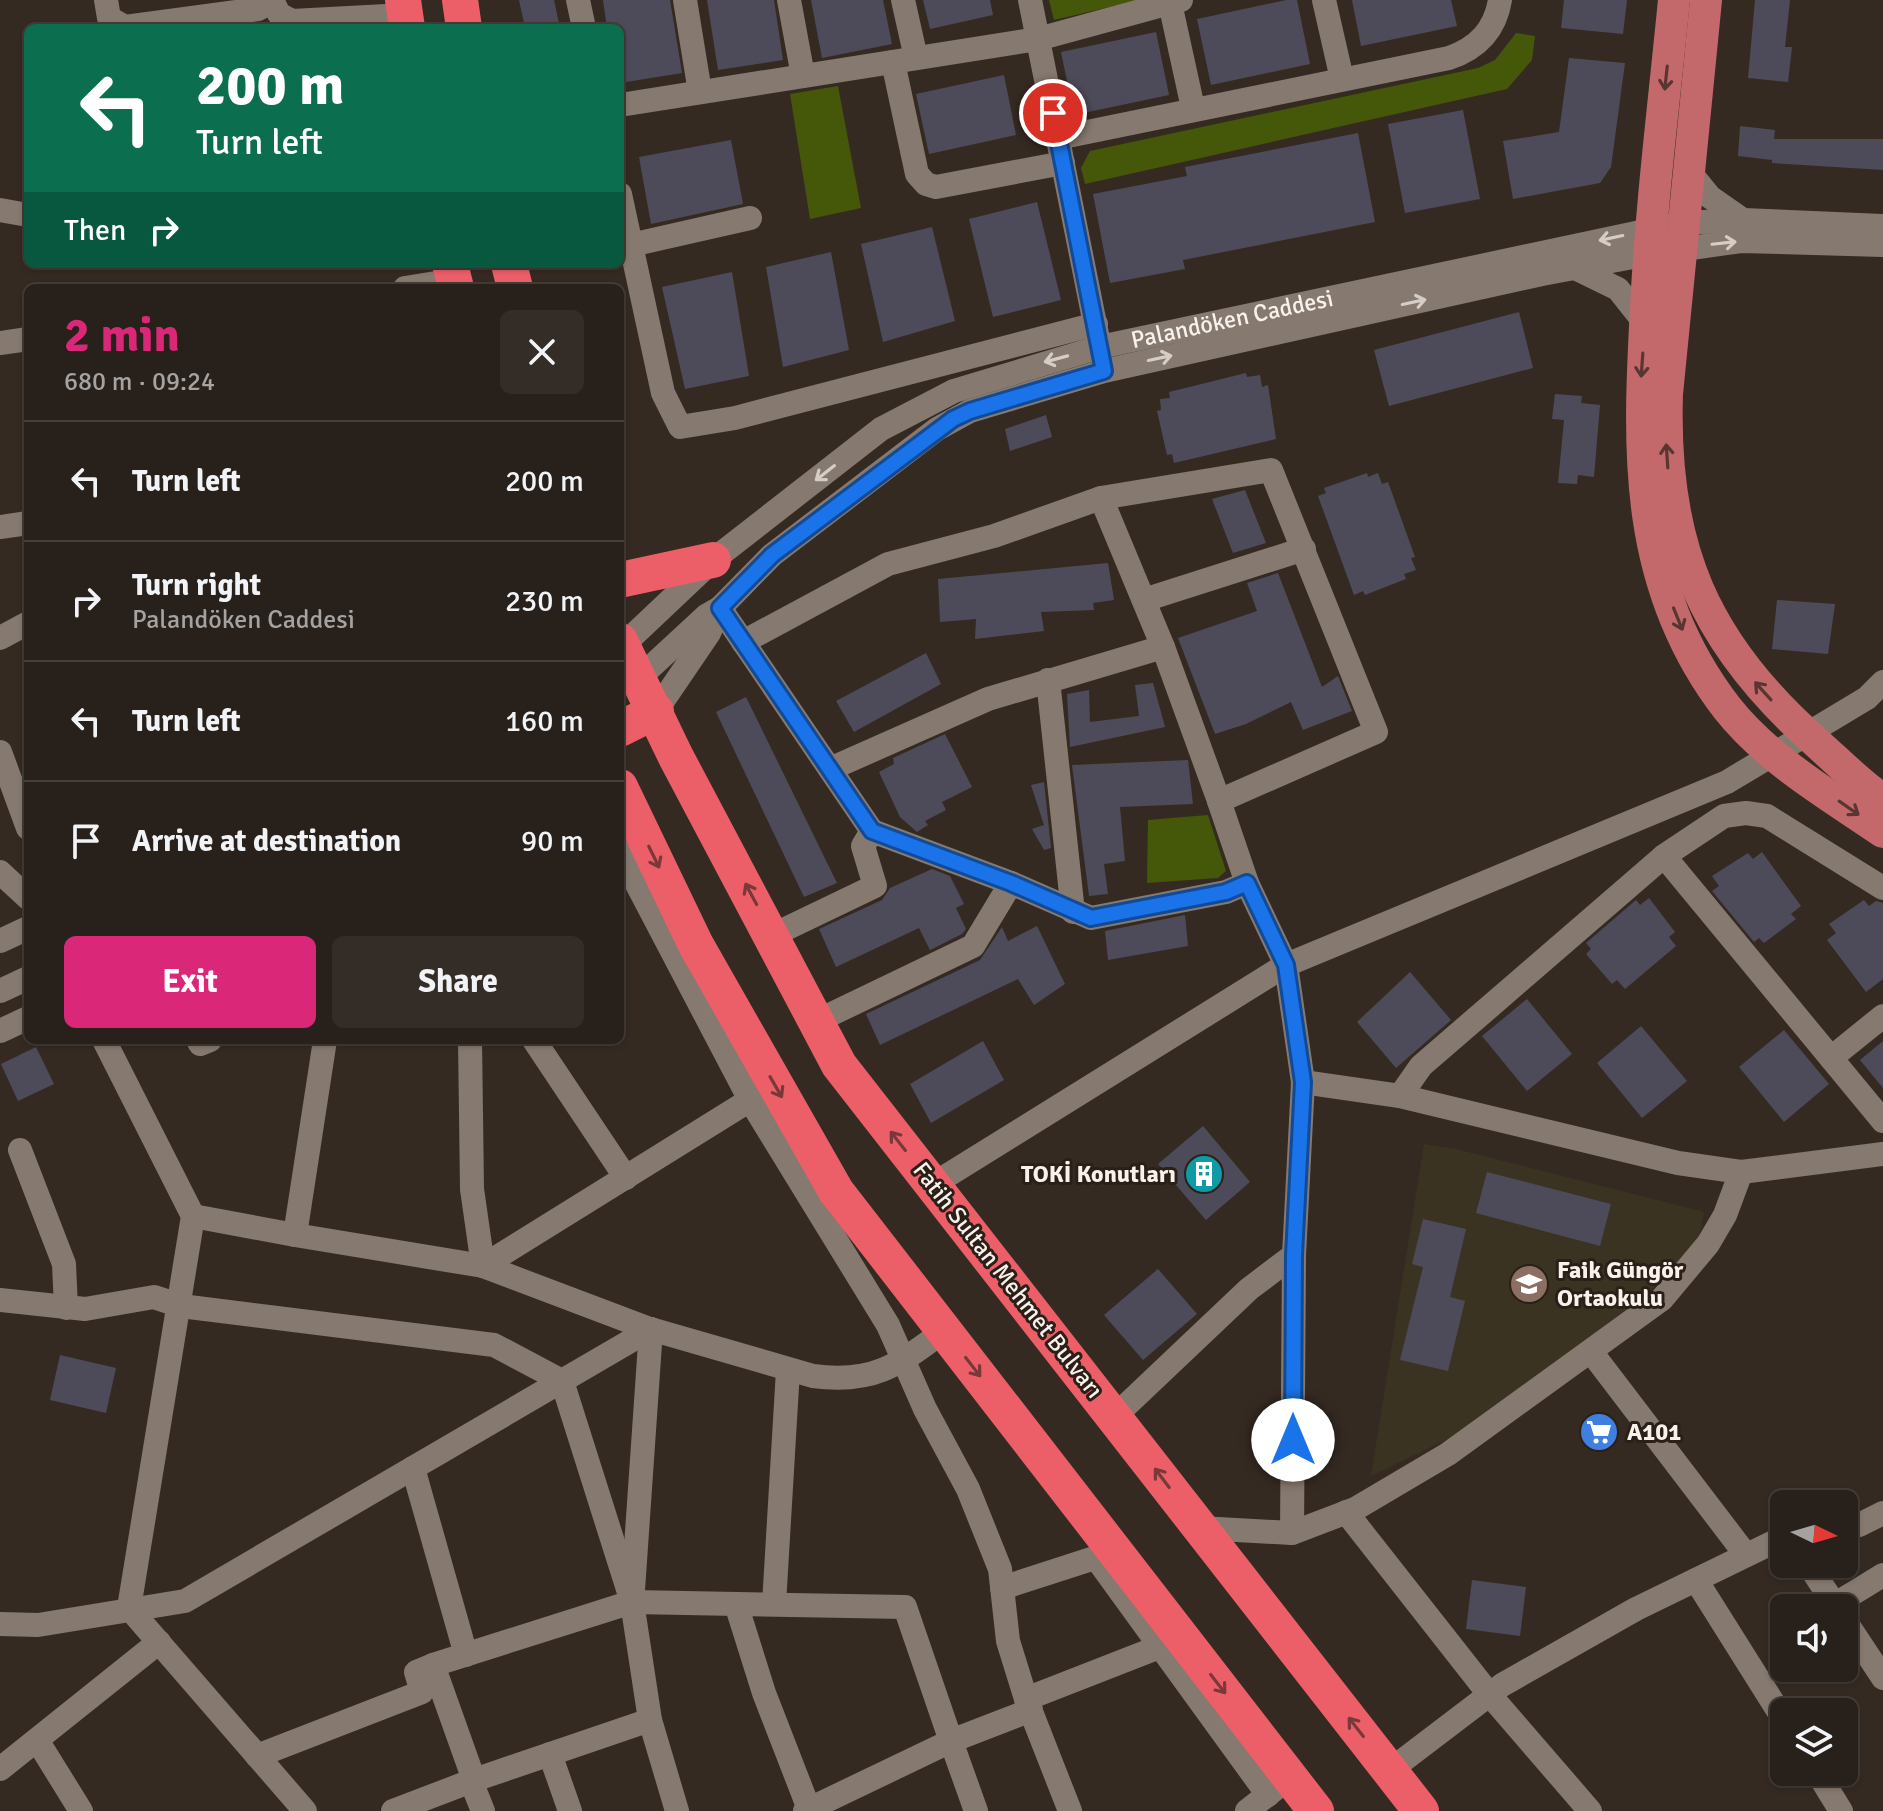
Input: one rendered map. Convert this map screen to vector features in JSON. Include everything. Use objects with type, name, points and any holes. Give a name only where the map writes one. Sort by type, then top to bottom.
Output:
[{"type":"highway","points":[[460,0],[463,24]]},
{"type":"highway","points":[[624,579],[713,560]]},
{"type":"highway","name":"Fatih Sultan Mehmet Bulvarı","points":[[624,650],[640,677],[676,757],[773,935],[839,1065],[1421,1811]]},
{"type":"highway","points":[[624,727],[656,711]]},
{"type":"highway","points":[[624,795],[696,945],[836,1191],[945,1330],[1105,1555],[1279,1786],[1316,1811]]},
{"type":"main road","points":[[1674,0],[1645,323],[1640,446],[1647,519],[1665,587],[1693,657],[1710,684],[1744,728],[1771,753],[1883,832]]},
{"type":"main road","points":[[1706,0],[1682,236],[1666,448],[1678,534],[1695,583],[1736,659],[1762,692],[1883,800]]},
{"type":"street","points":[[106,0],[108,14],[116,24]]},
{"type":"street","points":[[156,24],[258,9],[272,0],[279,14],[292,21],[328,24],[405,14]]},
{"type":"street","points":[[578,0],[583,24]]},
{"type":"street","points":[[685,0],[700,92]]},
{"type":"street","points":[[789,0],[803,76]]},
{"type":"street","points":[[903,0],[905,60],[917,174],[926,184],[936,187],[1063,163]]},
{"type":"street","points":[[624,213],[663,393],[680,427],[1100,347],[1030,0]]},
{"type":"street","points":[[1324,0],[1342,79]]},
{"type":"street","points":[[1058,138],[1449,58],[1477,43],[1493,25],[1500,0]]},
{"type":"street","points":[[624,104],[1038,39],[1176,1],[1193,108]]},
{"type":"street","points":[[1688,170],[1710,197],[1743,220]]},
{"type":"street","points":[[0,210],[24,214]]},
{"type":"street","points":[[631,245],[750,218]]},
{"type":"street","name":"Palandöken Caddesi","points":[[624,642],[713,560],[881,429],[904,415],[989,378],[1100,347],[1682,236],[1743,220],[1883,226]]},
{"type":"street","name":"Palandöken Caddesi","points":[[1682,236],[1883,245]]},
{"type":"street","name":"Palandöken Caddesi","points":[[640,677],[706,616],[720,608],[772,555],[953,419],[1100,347],[1575,268],[1650,241]]},
{"type":"street","points":[[1575,268],[1618,289],[1645,323]]},
{"type":"street","points":[[0,343],[24,340]]},
{"type":"street","points":[[743,642],[888,564],[994,536],[1101,498],[1271,470],[1376,732],[1219,801]]},
{"type":"street","points":[[1101,498],[1163,647],[1247,883],[1286,965],[1303,1082],[1294,1255],[1292,1533]]},
{"type":"street","points":[[0,527],[24,524]]},
{"type":"street","points":[[1144,600],[1304,549]]},
{"type":"street","points":[[713,560],[740,586]]},
{"type":"street","points":[[720,608],[872,831],[1011,883],[1091,918],[1226,892],[1247,883]]},
{"type":"street","name":"Palandöken Caddesi","points":[[656,711],[709,633],[720,608]]},
{"type":"street","points":[[0,638],[24,625]]},
{"type":"street","points":[[830,769],[988,699],[1163,647]]},
{"type":"street","points":[[1048,680],[1073,912]]},
{"type":"street","points":[[932,1185],[1286,965],[1727,782],[1867,698],[1883,682]]},
{"type":"street","points":[[0,752],[24,817]]},
{"type":"street","points":[[1400,1096],[1421,1066],[1664,856],[1714,819],[1735,814],[1756,814],[1777,821],[1883,888]]},
{"type":"street","points":[[773,935],[875,886],[863,846],[872,831]]},
{"type":"street","points":[[1664,856],[1883,1121]]},
{"type":"street","points":[[624,860],[750,1100],[888,1325],[968,1489],[1000,1569],[1008,1641],[1028,1704],[1070,1811]]},
{"type":"street","points":[[0,872],[24,894]]},
{"type":"street","points":[[817,1021],[973,946],[1011,883]]},
{"type":"street","points":[[0,941],[24,930]]},
{"type":"street","points":[[0,991],[24,980]]},
{"type":"street","points":[[1831,1058],[1883,1016]]},
{"type":"street","points":[[0,1031],[24,1020]]},
{"type":"street","points":[[106,1044],[193,1216],[181,1306],[129,1608]]},
{"type":"street","points":[[295,1235],[324,1044]]},
{"type":"street","points":[[470,1044],[472,1189],[483,1266]]},
{"type":"street","points":[[537,1044],[626,1178]]},
{"type":"street","points":[[1303,1082],[1400,1096],[1678,1163],[1741,1172],[1883,1154]]},
{"type":"street","points":[[483,1266],[750,1100]]},
{"type":"street","points":[[20,1150],[64,1264],[66,1308]]},
{"type":"street","points":[[1200,1528],[1292,1533],[1346,1512],[1448,1454],[1592,1353],[1662,1299],[1684,1277],[1725,1215],[1741,1172]]},
{"type":"street","points":[[193,1216],[483,1266],[651,1329],[788,1370],[838,1379],[876,1375],[903,1361],[945,1330]]},
{"type":"street","points":[[1115,1416],[1249,1289],[1294,1255]]},
{"type":"street","points":[[0,1300],[66,1308],[109,1306],[154,1297],[181,1306],[494,1345],[562,1381],[632,1602],[650,1720],[677,1811]]},
{"type":"street","points":[[0,1624],[38,1625],[185,1601],[651,1329]]},
{"type":"street","points":[[632,1602],[651,1329]]},
{"type":"street","points":[[1592,1353],[1746,1555]]},
{"type":"street","points":[[774,1604],[788,1370]]},
{"type":"street","points":[[413,1468],[466,1655]]},
{"type":"street","points":[[1346,1512],[1489,1694],[1590,1811]]},
{"type":"street","points":[[1859,1525],[1883,1513]]},
{"type":"street","points":[[1389,1771],[1489,1694],[1636,1609],[1770,1544]]},
{"type":"street","points":[[1002,1588],[1105,1555]]},
{"type":"street","points":[[1858,1595],[1883,1575]]},
{"type":"street","points":[[1696,1580],[1770,1698]]},
{"type":"street","points":[[257,1756],[422,1692],[416,1672],[433,1665],[632,1602],[905,1607],[976,1811]]},
{"type":"street","points":[[736,1604],[764,1693],[807,1810],[1028,1704],[1170,1642]]},
{"type":"street","points":[[129,1608],[305,1811]]},
{"type":"street","points":[[1858,1641],[1883,1678]]},
{"type":"street","points":[[0,1769],[159,1642]]},
{"type":"street","points":[[433,1665],[483,1811]]},
{"type":"street","points":[[393,1811],[473,1780],[650,1720]]},
{"type":"street","points":[[37,1740],[81,1811]]},
{"type":"street","points":[[550,1754],[570,1811]]},
{"type":"street","points":[[1247,1811],[1279,1786]]},
{"type":"street","points":[[1826,1786],[1841,1811]]},
{"type":"shaded area","name":"Faik Güngör Ortaokulu","points":[[1424,1144],[1456,1149],[1704,1212],[1698,1243],[1615,1326],[1456,1435],[1371,1476]]},
{"type":"green space","points":[[1049,0],[1140,0],[1054,20]]},
{"type":"green space","points":[[1516,33],[1535,36],[1532,60],[1507,89],[1085,184],[1081,168],[1090,151],[1478,68],[1495,60]]},
{"type":"green space","points":[[838,86],[861,208],[810,219],[790,94]]},
{"type":"green space","points":[[1208,815],[1226,871],[1218,878],[1147,883],[1148,820]]},
{"type":"building","points":[[519,0],[554,0],[559,24],[524,24]]},
{"type":"building","points":[[603,0],[670,0],[682,73],[624,82],[624,24],[606,24]]},
{"type":"building","points":[[707,0],[774,0],[783,60],[718,70]]},
{"type":"building","points":[[811,0],[883,0],[892,44],[822,58]]},
{"type":"building","points":[[923,0],[990,0],[993,15],[930,29]]},
{"type":"building","points":[[1297,0],[1310,64],[1211,85],[1197,19]]},
{"type":"building","points":[[1352,0],[1451,0],[1457,26],[1361,46]]},
{"type":"building","points":[[1564,0],[1627,0],[1623,34],[1561,28]]},
{"type":"building","points":[[1755,0],[1790,0],[1785,47],[1792,47],[1788,82],[1748,78]]},
{"type":"building","points":[[1156,32],[1169,95],[1074,115],[1061,52]]},
{"type":"building","points":[[1569,58],[1625,63],[1611,167],[1600,183],[1513,199],[1503,141],[1559,132]]},
{"type":"building","points":[[1004,75],[1016,135],[929,154],[916,94]]},
{"type":"building","points":[[1463,110],[1480,199],[1405,213],[1388,124]]},
{"type":"building","points":[[1740,126],[1775,130],[1774,139],[1883,139],[1883,170],[1772,163],[1772,160],[1738,156]]},
{"type":"building","points":[[1358,133],[1375,222],[1183,260],[1185,269],[1110,283],[1093,194],[1187,176],[1185,167]]},
{"type":"building","points":[[731,140],[743,204],[651,224],[639,157]]},
{"type":"building","points":[[1037,202],[1061,300],[993,317],[969,219]]},
{"type":"building","points":[[932,227],[955,321],[883,342],[861,244]]},
{"type":"building","points":[[831,252],[849,350],[783,367],[766,267]]},
{"type":"building","points":[[732,272],[749,376],[685,389],[662,287]]},
{"type":"building","points":[[1519,312],[1533,368],[1389,406],[1374,350]]},
{"type":"building","points":[[1246,373],[1247,377],[1260,375],[1262,387],[1268,385],[1276,439],[1174,463],[1172,454],[1167,455],[1157,411],[1161,410],[1160,399],[1170,398],[1169,392]]},
{"type":"building","points":[[1555,394],[1582,396],[1581,403],[1600,405],[1594,477],[1578,475],[1577,484],[1558,483],[1564,420],[1552,419]]},
{"type":"building","points":[[1046,415],[1052,437],[1010,451],[1005,429]]},
{"type":"building","points":[[1367,473],[1368,477],[1378,473],[1382,484],[1388,482],[1415,557],[1411,558],[1416,570],[1404,574],[1406,579],[1365,595],[1363,591],[1354,595],[1318,496],[1326,493],[1324,488]]},
{"type":"building","points":[[1245,490],[1266,543],[1233,553],[1212,499]]},
{"type":"building","points":[[1108,563],[1114,600],[1093,603],[1094,610],[1041,612],[1044,631],[975,639],[976,619],[940,622],[938,579]]},
{"type":"building","points":[[1278,573],[1322,687],[1338,676],[1352,711],[1303,730],[1291,702],[1246,724],[1215,734],[1178,638],[1257,611],[1247,583]]},
{"type":"building","points":[[1777,600],[1835,604],[1828,654],[1772,649]]},
{"type":"building","points":[[926,653],[941,684],[854,732],[836,701]]},
{"type":"building","points":[[1153,683],[1165,727],[1070,747],[1067,694],[1089,690],[1090,722],[1139,716],[1135,685]]},
{"type":"building","points":[[746,697],[837,883],[804,897],[716,712]]},
{"type":"building","points":[[945,734],[972,787],[942,802],[946,810],[925,821],[928,825],[917,832],[900,817],[879,772],[894,764],[893,758]]},
{"type":"building","points":[[1188,760],[1193,804],[1120,807],[1125,861],[1104,864],[1108,894],[1089,896],[1072,765]]},
{"type":"building","points":[[1044,782],[1051,848],[1044,850],[1032,829],[1044,825],[1031,785]]},
{"type":"building","points":[[1762,852],[1801,906],[1791,914],[1796,919],[1764,943],[1759,938],[1754,942],[1712,891],[1719,886],[1712,876],[1748,853],[1753,859]]},
{"type":"building","points":[[932,869],[950,876],[964,904],[956,908],[966,929],[962,934],[930,950],[919,928],[836,967],[819,929],[882,900],[890,888]]},
{"type":"building","points":[[1649,898],[1675,932],[1669,937],[1676,946],[1625,989],[1617,980],[1612,984],[1586,954],[1591,949],[1586,943],[1636,900],[1640,905]]},
{"type":"building","points":[[1864,900],[1869,906],[1876,901],[1883,903],[1883,979],[1866,992],[1827,940],[1836,933],[1829,924]]},
{"type":"building","points":[[1185,915],[1188,946],[1108,960],[1105,931]]},
{"type":"building","points":[[1037,926],[1065,984],[1034,1005],[1018,979],[880,1045],[866,1014],[980,960],[1002,927],[1008,941]]},
{"type":"building","points":[[1410,972],[1451,1020],[1396,1068],[1357,1022]]},
{"type":"building","points":[[1527,999],[1572,1054],[1527,1091],[1482,1036]]},
{"type":"building","points":[[1641,1026],[1687,1081],[1642,1118],[1597,1063]]},
{"type":"building","points":[[1784,1030],[1829,1084],[1784,1122],[1739,1067]]},
{"type":"building","points":[[983,1041],[1004,1080],[931,1123],[910,1084]]},
{"type":"building","points":[[1883,1041],[1883,1088],[1860,1060]]},
{"type":"building","points":[[36,1047],[54,1084],[18,1101],[1,1064]]},
{"type":"building","name":"TOKİ Konutları","points":[[1203,1126],[1250,1182],[1206,1220],[1158,1164]]},
{"type":"building","points":[[1487,1172],[1611,1204],[1600,1246],[1476,1213]]},
{"type":"building","points":[[1423,1219],[1466,1229],[1450,1297],[1465,1301],[1448,1371],[1400,1360],[1423,1267],[1412,1264]]},
{"type":"building","points":[[1158,1269],[1197,1314],[1143,1360],[1104,1315]]},
{"type":"building","points":[[60,1355],[116,1368],[106,1413],[50,1400]]},
{"type":"building","points":[[1472,1580],[1526,1587],[1520,1636],[1466,1629]]},
{"type":"place","name":"TOKİ Konutları","points":[[1204,1174]]},
{"type":"place","name":"Faik Güngör Ortaokulu","points":[[1529,1284]]},
{"type":"place","name":"A101","points":[[1599,1432]]},
{"type":"route","points":[[1053,113],[1104,371],[970,411],[953,419],[772,555],[720,608],[872,831],[1011,883],[1091,918],[1226,892],[1247,883],[1286,965],[1303,1082],[1294,1255],[1293,1440]]}]
